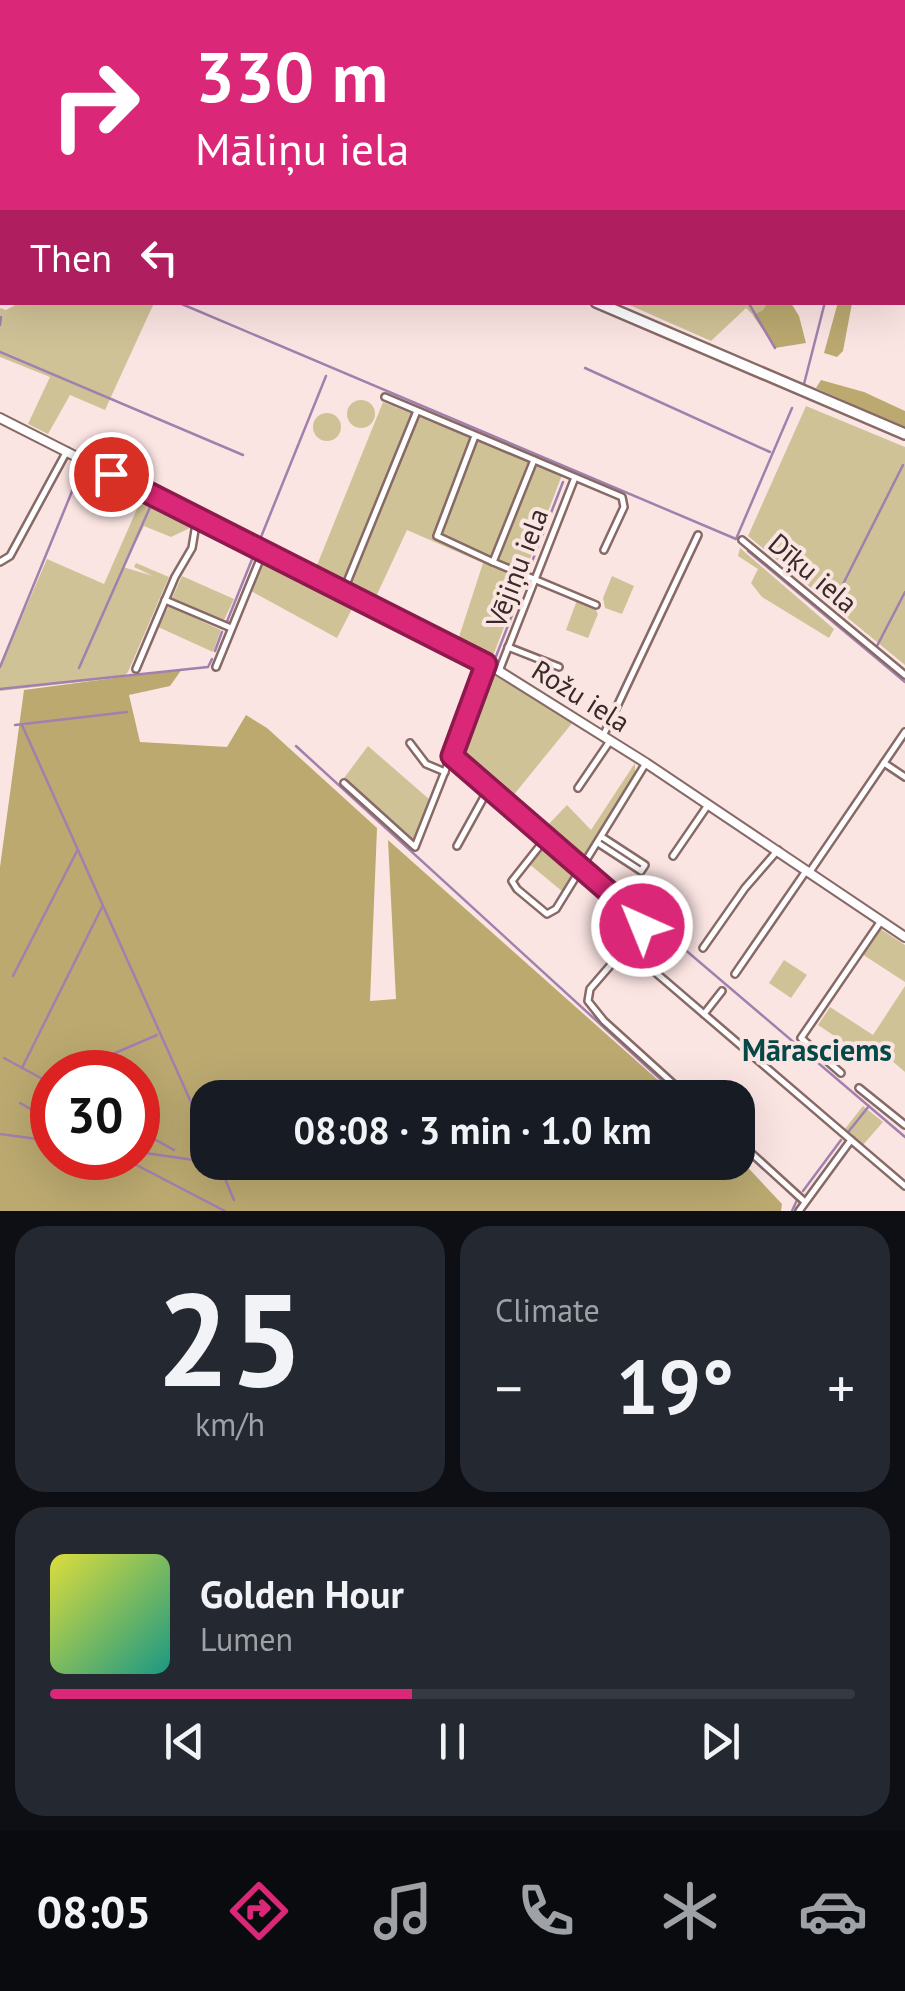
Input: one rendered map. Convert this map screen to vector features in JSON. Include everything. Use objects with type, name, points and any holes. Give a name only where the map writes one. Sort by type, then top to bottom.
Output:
[{"type":"main road","points":[[603,305],[905,434]]},
{"type":"street","points":[[385,398],[624,500],[604,550]]},
{"type":"street","points":[[343,592],[417,411]]},
{"type":"street","name":"Rožu iela","points":[[0,418],[499,671],[778,850],[905,937]]},
{"type":"street","points":[[476,436],[437,536],[596,605]]},
{"type":"street","points":[[0,562],[10,556],[68,451]]},
{"type":"street","points":[[493,562],[534,460]]},
{"type":"street","name":"Vējiņu iela","points":[[499,671],[574,480]]},
{"type":"street","points":[[136,669],[192,548],[198,518]]},
{"type":"street","points":[[578,788],[606,738],[698,535]]},
{"type":"street","name":"Dīķu iela","points":[[742,540],[905,675]]},
{"type":"street","points":[[216,667],[263,552]]},
{"type":"street","points":[[165,600],[231,628]]},
{"type":"street","points":[[508,647],[560,667]]},
{"type":"street","points":[[344,783],[416,847],[486,664]]},
{"type":"street","points":[[735,974],[905,732]]},
{"type":"street","points":[[410,742],[426,764],[445,772]]},
{"type":"street","points":[[452,756],[639,918],[642,926],[590,989],[588,1001],[604,1021],[669,1080]]},
{"type":"street","points":[[546,838],[512,881],[543,913],[556,908],[639,778],[642,761]]},
{"type":"street","points":[[884,764],[905,777]]},
{"type":"street","points":[[457,846],[488,788]]},
{"type":"street","points":[[673,856],[708,805]]},
{"type":"street","points":[[600,840],[645,865],[641,871],[600,840]]},
{"type":"street","points":[[703,948],[745,888],[778,850]]},
{"type":"street","points":[[841,1073],[801,1038],[881,921]]},
{"type":"street","points":[[627,948],[905,1186]]},
{"type":"street","points":[[704,1014],[722,991]]},
{"type":"street","points":[[860,1088],[905,1125]]},
{"type":"street","points":[[800,1211],[851,1140]]},
{"type":"street","points":[[755,1156],[805,1202]]},
{"type":"shaded area","points":[[15,305],[153,305],[105,410],[70,395],[48,434],[28,424],[50,377],[0,357],[0,308],[6,310]]},
{"type":"shaded area","points":[[630,305],[766,305],[753,315],[746,308],[711,341]]},
{"type":"shaded area","points":[[766,305],[792,305],[806,343],[775,348],[753,315]]},
{"type":"shaded area","points":[[837,305],[852,305],[843,351],[837,357],[824,353]]},
{"type":"shaded area","points":[[821,380],[864,392],[905,411],[905,428],[816,388]]},
{"type":"shaded area","points":[[361,400],[371,404],[375,414],[371,424],[361,428],[351,424],[347,414],[351,404]]},
{"type":"shaded area","points":[[383,402],[562,475],[493,656],[459,637],[483,563],[407,530],[374,601],[315,570]]},
{"type":"shaded area","points":[[806,406],[905,447],[905,665],[748,536]]},
{"type":"shaded area","points":[[327,413],[337,417],[341,427],[337,437],[327,441],[317,437],[313,427],[317,417]]},
{"type":"shaded area","points":[[140,502],[190,528],[171,537],[144,526],[123,567],[153,576],[134,567],[136,563],[169,577],[128,672],[123,677],[0,691],[0,667],[47,559],[104,584]]},
{"type":"shaded area","points":[[740,548],[834,629],[829,638],[762,597],[751,583],[758,569],[738,556]]},
{"type":"shaded area","points":[[265,558],[355,603],[337,638],[249,590]]},
{"type":"shaded area","points":[[182,576],[234,599],[224,620],[172,598]]},
{"type":"shaded area","points":[[612,576],[634,586],[622,614],[605,608],[603,598]]},
{"type":"shaded area","points":[[577,600],[594,607],[598,614],[588,638],[566,630]]},
{"type":"shaded area","points":[[169,606],[221,630],[213,652],[158,627]]},
{"type":"shaded area","points":[[182,669],[170,686],[129,695],[140,742],[227,747],[246,715],[267,728],[377,828],[370,1001],[396,999],[388,840],[658,1080],[190,1080],[190,1180],[755,1180],[755,1175],[782,1204],[781,1211],[0,1211],[0,867],[24,690]]},
{"type":"shaded area","points":[[492,673],[573,722],[512,797],[461,752]]},
{"type":"shaded area","points":[[368,746],[429,799],[415,840],[344,778]]},
{"type":"shaded area","points":[[635,763],[635,779],[584,860],[580,861],[543,830],[567,805],[591,830]]},
{"type":"shaded area","points":[[548,844],[576,872],[563,892],[528,863]]},
{"type":"shaded area","points":[[879,928],[905,945],[905,982],[862,954]]},
{"type":"shaded area","points":[[784,960],[807,975],[791,998],[769,983]]},
{"type":"shaded area","points":[[905,986],[905,1072],[869,1041],[860,1053],[818,1025],[830,1007],[873,1035]]},
{"type":"shaded area","points":[[863,1106],[883,1122],[862,1146],[844,1130]]},
{"type":"waterway","points":[[184,305],[736,539],[792,408]]},
{"type":"waterway","points":[[750,305],[775,348]]},
{"type":"waterway","points":[[804,384],[824,305]]},
{"type":"waterway","points":[[0,325],[1,317]]},
{"type":"waterway","points":[[0,352],[243,455]]},
{"type":"waterway","points":[[585,368],[770,452]]},
{"type":"waterway","points":[[259,542],[326,376]]},
{"type":"waterway","points":[[831,608],[903,465]]},
{"type":"waterway","points":[[0,667],[82,467]]},
{"type":"waterway","points":[[528,572],[563,482]]},
{"type":"waterway","points":[[79,668],[151,505]]},
{"type":"waterway","points":[[748,551],[905,682]]},
{"type":"waterway","points":[[226,624],[255,552]]},
{"type":"waterway","points":[[495,659],[524,584]]},
{"type":"waterway","points":[[877,646],[905,592]]},
{"type":"waterway","points":[[215,651],[222,632]]},
{"type":"waterway","points":[[0,689],[208,667],[212,659]]},
{"type":"waterway","points":[[490,671],[463,757],[579,859]]},
{"type":"waterway","points":[[15,725],[127,712]]},
{"type":"waterway","points":[[22,725],[190,1100]]},
{"type":"waterway","points":[[296,746],[661,1080]]},
{"type":"waterway","points":[[13,976],[77,851]]},
{"type":"waterway","points":[[588,867],[905,1137]]},
{"type":"waterway","points":[[22,1068],[102,907]]},
{"type":"waterway","points":[[122,1050],[157,1035]]},
{"type":"waterway","points":[[4,1058],[30,1072]]},
{"type":"waterway","points":[[20,1103],[30,1109]]},
{"type":"waterway","points":[[849,1131],[869,1106]]},
{"type":"waterway","points":[[0,1134],[30,1138]]},
{"type":"waterway","points":[[803,1191],[841,1140]]},
{"type":"waterway","points":[[160,1142],[174,1150]]},
{"type":"waterway","points":[[160,1155],[190,1159]]},
{"type":"waterway","points":[[160,1177],[225,1211]]},
{"type":"waterway","points":[[226,1180],[234,1200]]},
{"type":"waterway","points":[[792,1211],[797,1200]]},
{"type":"district","name":"Mārasciems","points":[[817,1051]]},
{"type":"route","points":[[111,474],[486,664],[452,756],[639,918],[642,926]]}]
